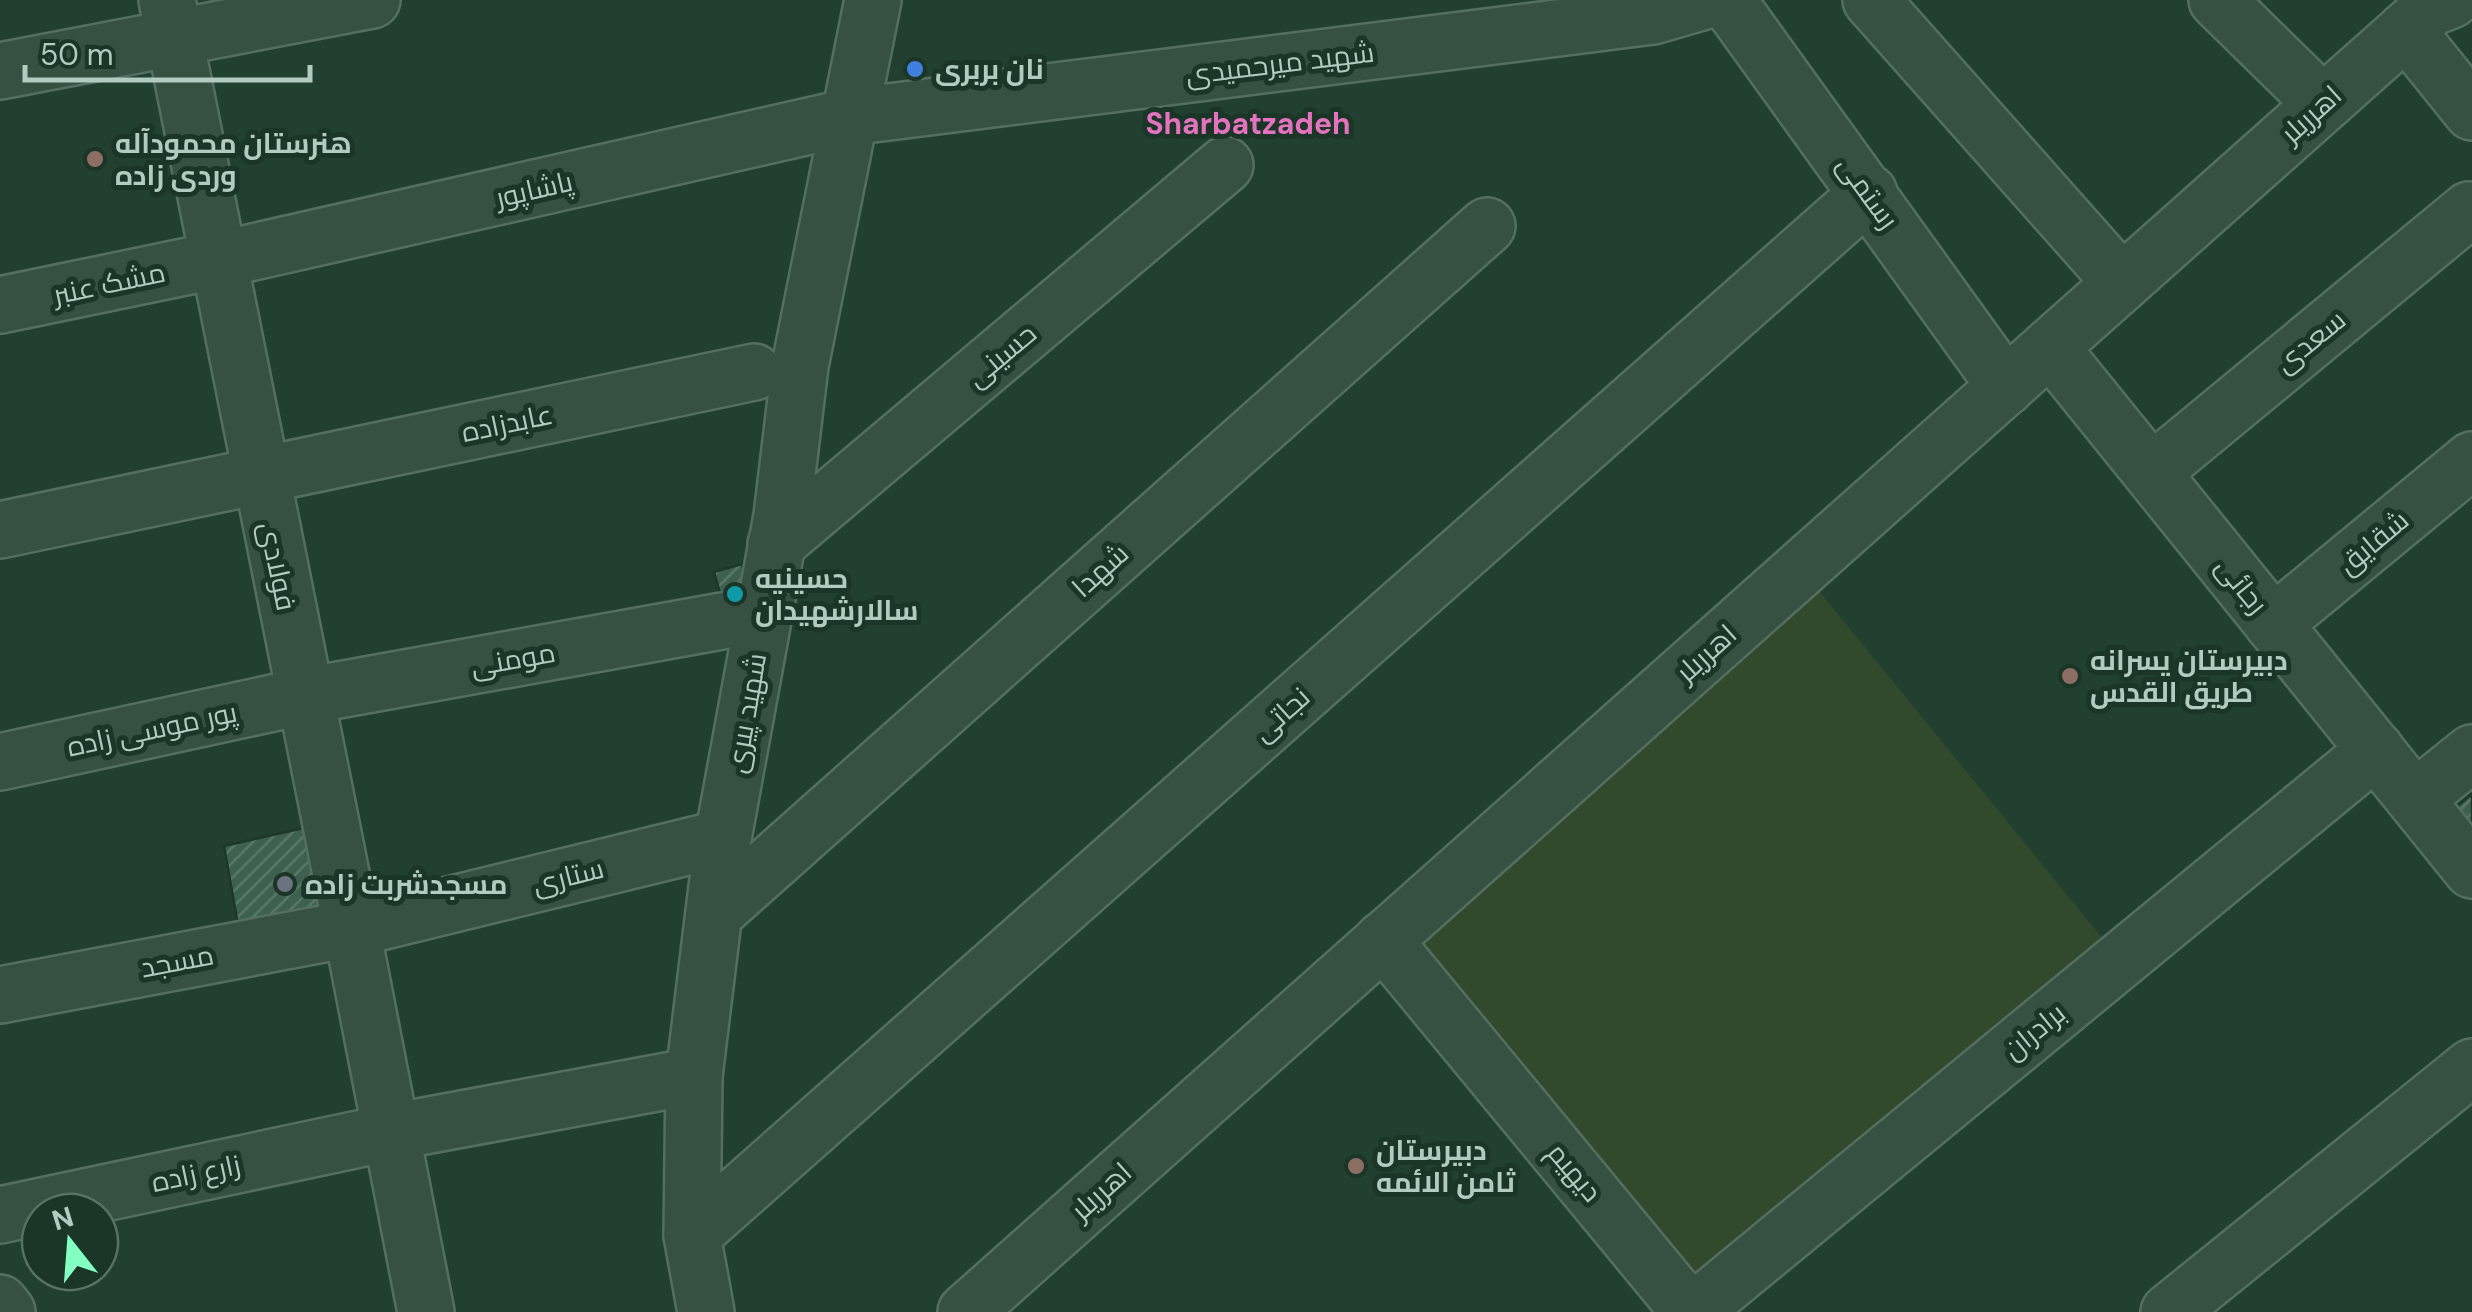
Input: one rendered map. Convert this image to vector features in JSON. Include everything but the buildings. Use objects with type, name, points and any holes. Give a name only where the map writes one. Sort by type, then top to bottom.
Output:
[{"type":"street","points":[[0,71],[171,18],[372,0]]},
{"type":"street","name":"شهید پیری","points":[[706,1312],[692,1235],[694,1076],[714,914],[776,544],[800,366],[873,0]]},
{"type":"street","name":"شهید میرحمیدی","points":[[849,117],[1708,0]]},
{"type":"street","name":"رستمی","points":[[1728,0],[2006,386]]},
{"type":"street","points":[[1871,0],[2122,283]]},
{"type":"street","points":[[2216,0],[2323,104]]},
{"type":"street","name":"اهرریلر","points":[[966,1312],[2406,30],[2432,8],[2450,0]]},
{"type":"street","name":"فولادی","points":[[171,18],[259,474],[355,928],[426,1312]]},
{"type":"street","points":[[2406,30],[2472,112]]},
{"type":"street","name":"پاشاپور","points":[[218,260],[849,117]]},
{"type":"street","name":"حسینی","points":[[776,544],[1225,165]]},
{"type":"street","name":"نجاتی","points":[[692,1235],[1869,193]]},
{"type":"street","name":"سعدی","points":[[2152,472],[2469,210]]},
{"type":"street","name":"شهدا","points":[[714,914],[1486,226]]},
{"type":"street","name":"مشک عنبر","points":[[0,305],[218,260]]},
{"type":"street","name":"رجائی","points":[[2050,346],[2472,870]]},
{"type":"street","name":"عابدزاده","points":[[0,530],[754,372]]},
{"type":"street","name":"شقایق","points":[[2274,624],[2472,460]]},
{"type":"street","name":"مومنی","points":[[305,696],[722,622]]},
{"type":"street","name":"پور موسی زاده","points":[[0,762],[305,696]]},
{"type":"street","name":"برادران","points":[[1692,1312],[2376,750]]},
{"type":"street","points":[[2415,799],[2472,753]]},
{"type":"street","name":"ستاری","points":[[355,928],[724,838]]},
{"type":"street","name":"مسجد","points":[[0,995],[355,928]]},
{"type":"street","name":"دیهیم","points":[[1383,940],[1692,1312]]},
{"type":"street","points":[[2170,1312],[2472,1067]]},
{"type":"street","points":[[392,1132],[694,1076]]},
{"type":"street","name":"زارع زاده","points":[[0,1215],[392,1132]]},
{"type":"street","points":[[0,1303],[7,1312]]},
{"type":"green space","points":[[1819,591],[2108,945],[1689,1291],[1400,947]]},
{"type":"place","name":"نان بربری","points":[[915,69]]},
{"type":"place","name":"هنرستان محمودآله وردی زاده","points":[[95,159]]},
{"type":"place","name":"حسینیه سالارشهیدان","points":[[735,594]]},
{"type":"place","name":"دبیرستان پسرانه طریق القدس","points":[[2070,676]]},
{"type":"place","name":"مسجدشربت زاده","points":[[285,884]]},
{"type":"place","name":"دبیرستان ثامن الائمه","points":[[1356,1166]]},
{"type":"district","name":"Sharbatzadeh","points":[[1248,124]]}]
